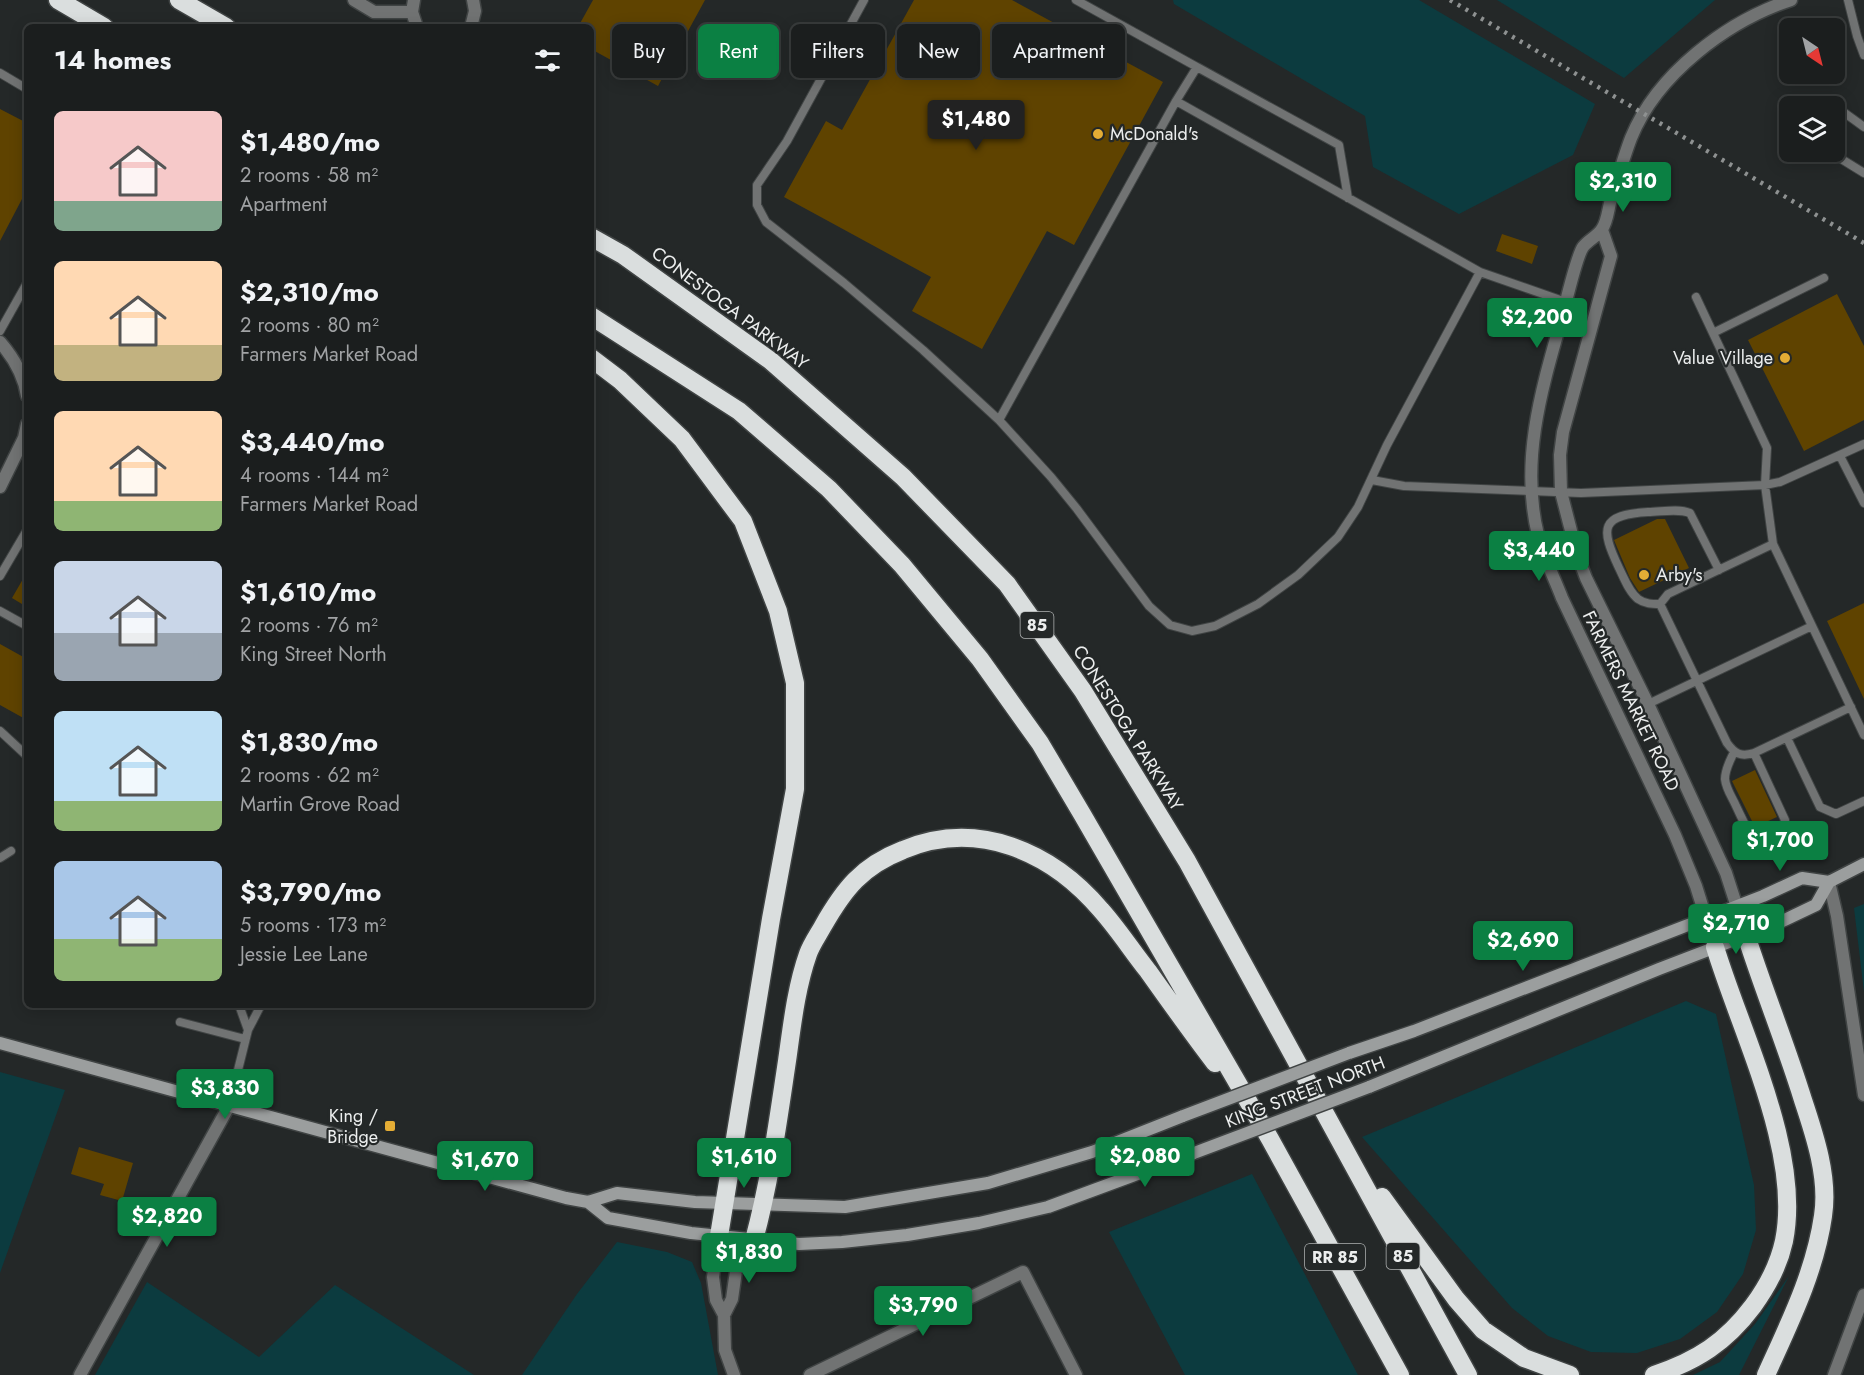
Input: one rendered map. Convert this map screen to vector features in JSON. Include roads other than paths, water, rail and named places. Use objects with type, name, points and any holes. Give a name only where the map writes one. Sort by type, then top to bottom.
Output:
[{"type":"highway","points":[[58,0],[99,24]]},
{"type":"highway","points":[[179,0],[221,24]]},
{"type":"highway","name":"CONESTOGA PARKWAY","points":[[594,239],[623,255],[771,361],[903,477],[1007,584],[1083,691],[1187,861],[1468,1375]]},
{"type":"highway","points":[[594,318],[739,411],[829,489],[902,565],[980,659],[1040,743],[1270,1139]]},
{"type":"highway","points":[[594,360],[620,380],[682,439],[744,521],[778,611],[795,683],[795,789],[771,919],[719,1236]]},
{"type":"highway","points":[[754,1240],[764,1205],[774,1152],[794,1012],[808,953],[833,908],[854,879],[887,856],[916,844],[942,838],[973,838],[1030,852],[1063,874],[1100,908],[1270,1139]]},
{"type":"highway","points":[[1746,936],[1812,1128],[1822,1174],[1824,1214],[1816,1252],[1800,1297],[1766,1375]]},
{"type":"highway","points":[[1654,1375],[1682,1366],[1714,1347],[1742,1320],[1766,1286],[1776,1267],[1784,1241],[1787,1205],[1783,1154],[1760,1076],[1715,947]]},
{"type":"highway","points":[[1338,1137],[1456,1299],[1484,1330],[1524,1358],[1570,1375]]},
{"type":"highway","name":"RR 85","points":[[1270,1139],[1400,1375]]},
{"type":"main road","name":"KING STREET NORTH","points":[[588,1202],[608,1218],[719,1236],[799,1244],[907,1235],[979,1223],[1048,1207],[1369,1087],[1746,936],[1816,905],[1829,882],[1864,864]]},
{"type":"main road","name":"KING STREET NORTH","points":[[0,1043],[566,1198],[588,1202],[617,1193],[724,1204],[845,1207],[988,1183],[1092,1152],[1349,1053],[1414,1031],[1737,906],[1803,878],[1829,882]]},
{"type":"street","points":[[354,0],[374,12],[413,6],[416,24]]},
{"type":"street","points":[[472,24],[475,10],[473,0]]},
{"type":"street","name":"FARMERS MARKET ROAD","points":[[1715,947],[1696,886],[1676,835],[1549,567],[1538,535],[1531,491],[1531,456],[1538,403],[1582,248],[1602,230],[1632,138],[1643,114],[1673,75],[1701,49],[1756,13],[1791,0]]},
{"type":"street","name":"FARMERS MARKET ROAD","points":[[1602,230],[1611,256],[1563,432],[1560,455],[1561,492],[1569,530],[1586,578],[1648,704],[1726,873],[1746,936]]},
{"type":"street","points":[[0,342],[23,372]]},
{"type":"street","points":[[0,487],[24,442]]},
{"type":"street","points":[[1829,882],[1859,1039],[1864,1095]]},
{"type":"street","points":[[80,1375],[229,1106]]},
{"type":"street","points":[[719,1236],[713,1277],[716,1300],[724,1315],[725,1350],[734,1375]]},
{"type":"street","points":[[724,1315],[732,1299],[736,1271],[754,1240]]},
{"type":"street","points":[[810,1375],[1023,1272],[1077,1375]]},
{"type":"street","points":[[1834,1375],[1864,1295]]},
{"type":"lane","points":[[864,0],[787,141],[757,185],[758,205],[766,222],[844,283],[923,350],[999,420],[1077,509],[1149,606],[1170,624],[1192,631],[1215,626],[1258,604],[1298,575],[1338,537],[1358,507],[1387,445],[1480,272]]},
{"type":"lane","points":[[1076,0],[1339,145],[1348,198]]},
{"type":"lane","points":[[1848,0],[1864,55]]},
{"type":"lane","points":[[999,420],[1197,67]]},
{"type":"lane","points":[[0,73],[24,87]]},
{"type":"lane","points":[[1176,101],[1480,272],[1566,302]]},
{"type":"lane","points":[[1845,113],[1864,127]]},
{"type":"lane","points":[[1845,161],[1864,173]]},
{"type":"lane","points":[[1713,333],[1824,278]]},
{"type":"lane","points":[[0,332],[24,288]]},
{"type":"lane","points":[[1696,297],[1767,448],[1765,485],[1773,544],[1864,735]]},
{"type":"lane","points":[[1372,480],[1404,486],[1581,493],[1765,485],[1780,483],[1864,444]]},
{"type":"lane","points":[[1840,456],[1864,503]]},
{"type":"lane","points":[[1660,604],[1643,602],[1631,591],[1608,543],[1609,527],[1616,518],[1629,513],[1681,511],[1690,513],[1719,570]]},
{"type":"lane","points":[[0,576],[24,535]]},
{"type":"lane","points":[[1660,604],[1668,594],[1773,544]]},
{"type":"lane","points":[[1660,604],[1716,721],[1734,752],[1744,756],[1754,753],[1851,707]]},
{"type":"lane","points":[[0,611],[24,624]]},
{"type":"lane","points":[[1648,704],[1812,626]]},
{"type":"lane","points":[[0,731],[24,753]]},
{"type":"lane","points":[[1786,738],[1820,807],[1836,814],[1864,801]]},
{"type":"lane","points":[[1734,752],[1725,773],[1726,786],[1748,832],[1762,840],[1781,832],[1785,820],[1754,753]]},
{"type":"lane","points":[[0,858],[11,850]]},
{"type":"lane","points":[[240,1008],[248,1030]]},
{"type":"lane","points":[[229,1106],[245,1039],[259,1008]]},
{"type":"lane","points":[[180,1022],[245,1039]]},
{"type":"railway","points":[[1450,0],[1864,243]]},
{"type":"place","name":"McDonald's","points":[[1098,134]]},
{"type":"place","name":"Value Village","points":[[1785,358]]},
{"type":"place","name":"Arby's","points":[[1644,575]]},
{"type":"place","name":"King / Bridge","points":[[390,1126]]}]
